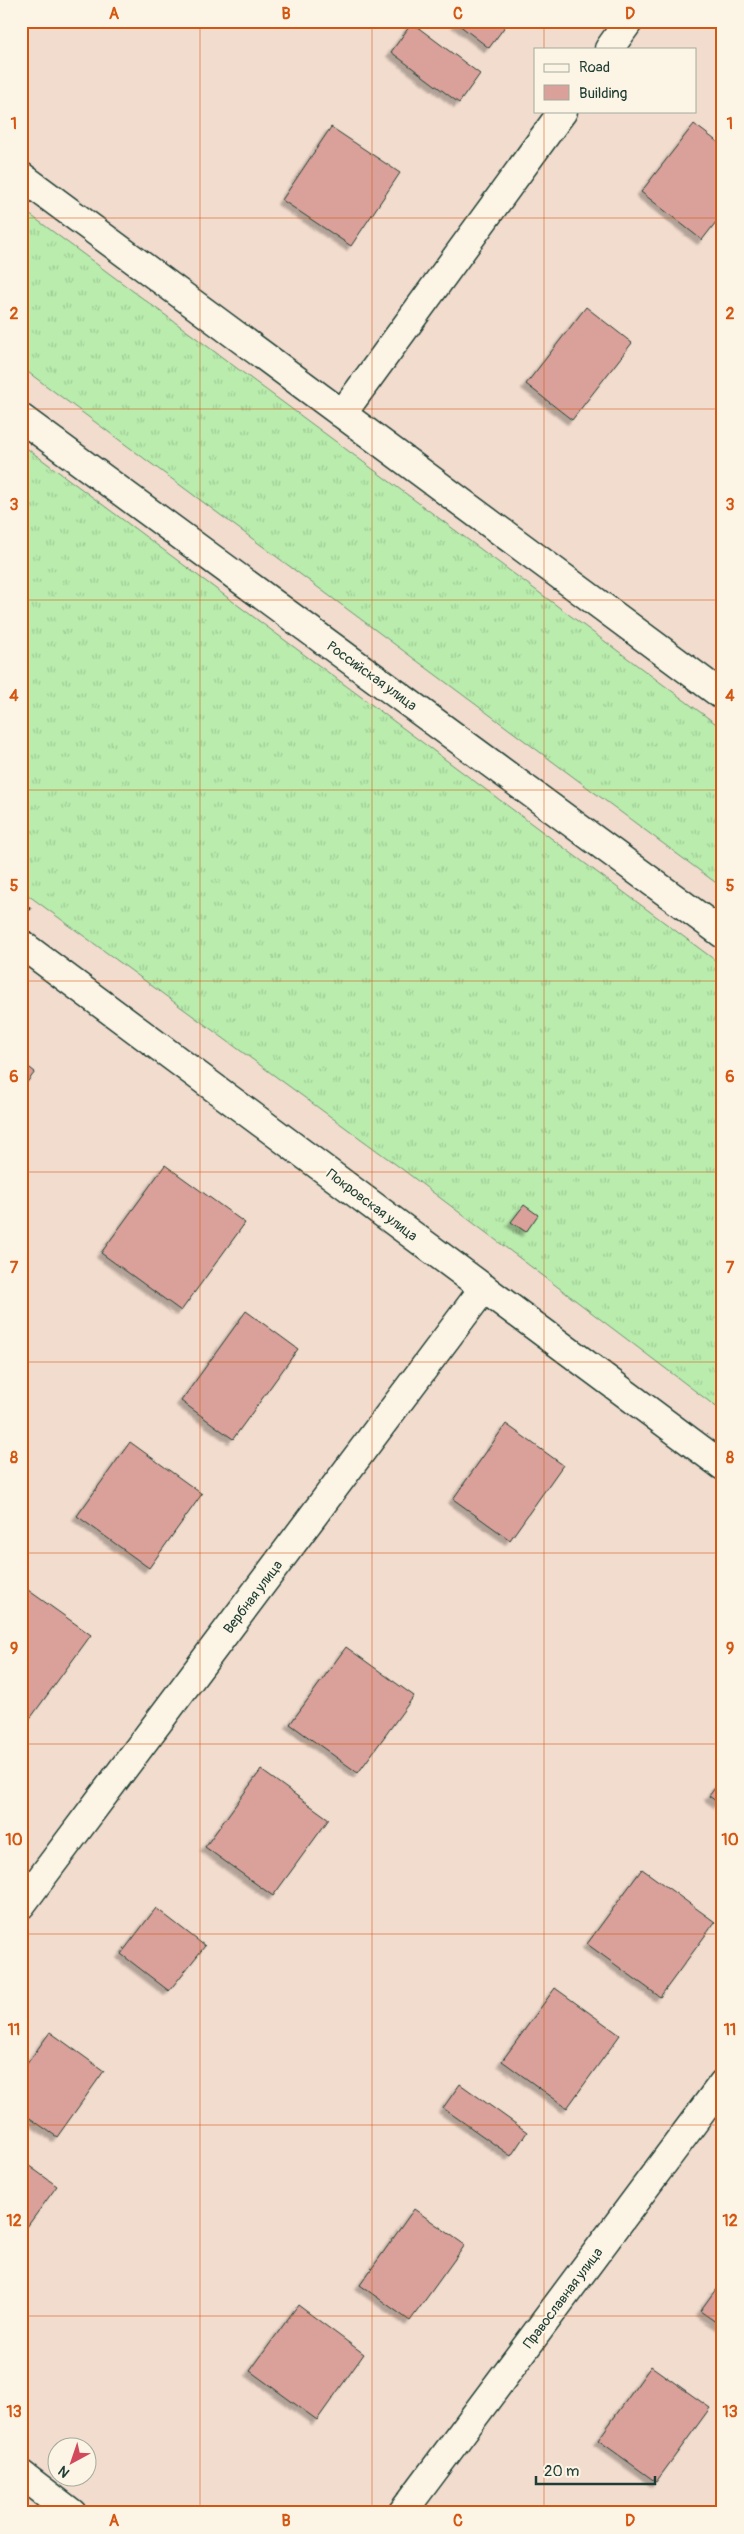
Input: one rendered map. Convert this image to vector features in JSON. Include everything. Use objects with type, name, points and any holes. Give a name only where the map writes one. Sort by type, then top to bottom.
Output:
[{"type":"street","points":[[610,48],[629,21]]},
{"type":"street","points":[[342,414],[562,112]]},
{"type":"street","points":[[21,176],[723,696]]},
{"type":"street","name":"Российская улица","points":[[21,418],[723,934]]},
{"type":"street","name":"Покровская улица","points":[[21,944],[723,1466]]},
{"type":"street","name":"Вербная улица","points":[[21,1905],[484,1288]]},
{"type":"street","name":"Православная улица","points":[[402,2513],[723,2084]]},
{"type":"street","points":[[21,2474],[72,2513]]},
{"type":"green space","points":[[21,208],[723,729],[723,888],[21,367]]},
{"type":"green space","points":[[21,444],[723,966],[723,1412],[398,1166],[21,890]]},
{"type":"building","points":[[454,21],[509,21],[489,48]]},
{"type":"building","points":[[412,23],[480,74],[459,103],[391,52]]},
{"type":"building","points":[[694,124],[723,146],[723,213],[702,240],[641,192]]},
{"type":"building","points":[[331,127],[400,173],[351,246],[282,200]]},
{"type":"building","points":[[586,307],[632,343],[572,420],[526,384]]},
{"type":"building","points":[[21,1061],[35,1072],[21,1090]]},
{"type":"building","points":[[165,1165],[245,1223],[181,1311],[101,1253]]},
{"type":"building","points":[[524,1205],[538,1215],[526,1232],[511,1222]]},
{"type":"building","points":[[246,1311],[298,1349],[233,1439],[181,1401]]},
{"type":"building","points":[[506,1424],[563,1465],[510,1540],[453,1499]]},
{"type":"building","points":[[130,1442],[202,1494],[149,1568],[77,1516]]},
{"type":"building","points":[[21,1585],[91,1635],[21,1731]]},
{"type":"building","points":[[346,1647],[414,1696],[358,1773],[290,1724]]},
{"type":"building","points":[[261,1770],[329,1819],[273,1896],[205,1847]]},
{"type":"building","points":[[723,1777],[723,1806],[709,1796]]},
{"type":"building","points":[[642,1869],[715,1922],[660,1997],[587,1944]]},
{"type":"building","points":[[156,1908],[205,1946],[169,1991],[121,1954]]},
{"type":"building","points":[[555,1988],[620,2035],[567,2108],[502,2061]]},
{"type":"building","points":[[50,2032],[104,2071],[57,2137],[21,2112],[21,2072]]},
{"type":"building","points":[[460,2084],[527,2132],[511,2156],[443,2108]]},
{"type":"building","points":[[21,2160],[57,2186],[21,2235]]},
{"type":"building","points":[[414,2209],[465,2245],[410,2321],[360,2285]]},
{"type":"building","points":[[716,2289],[723,2293],[723,2327],[700,2311]]},
{"type":"building","points":[[298,2305],[364,2354],[317,2420],[250,2371]]},
{"type":"building","points":[[651,2366],[710,2408],[656,2482],[598,2440]]}]
